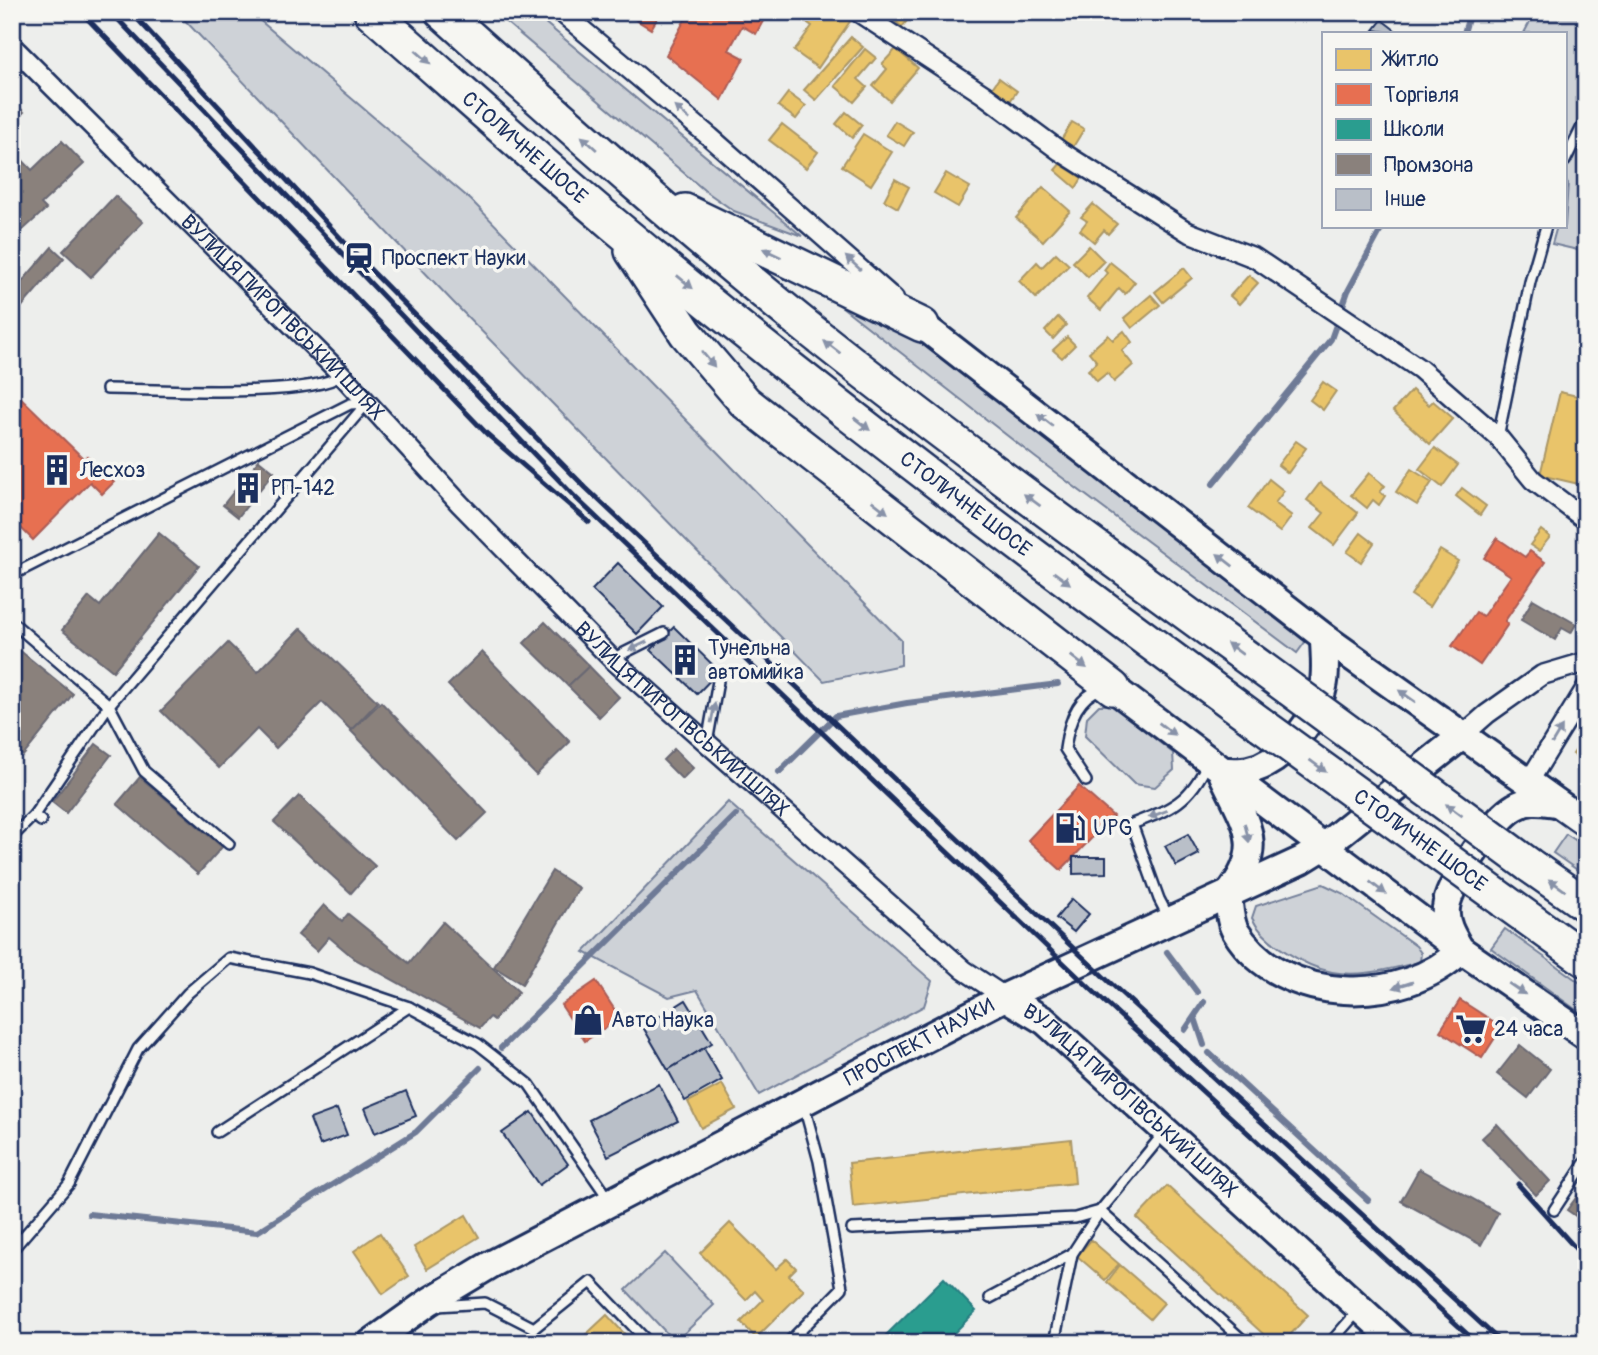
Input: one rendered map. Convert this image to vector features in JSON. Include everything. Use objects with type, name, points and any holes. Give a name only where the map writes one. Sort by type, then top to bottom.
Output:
[{"type":"highway","name":"СТОЛИЧНЕ ШОСЕ","points":[[372,12],[613,223],[988,523],[1586,960]]},
{"type":"highway","name":"СТОЛИЧНЕ ШОСЕ","points":[[442,12],[640,189],[814,333],[1026,495],[1586,905]]},
{"type":"highway","points":[[640,189],[922,325]]},
{"type":"highway","points":[[613,223],[686,333],[745,402],[1113,688]]},
{"type":"main road","points":[[922,325],[1324,637],[1586,823]]},
{"type":"main road","points":[[1215,766],[1250,770],[1268,762],[1297,737],[1311,720],[1324,685],[1324,637]]},
{"type":"main road","points":[[1113,688],[1461,950],[1586,1036]]},
{"type":"main road","name":"ПРОСПЕКТ НАУКИ","points":[[371,1343],[430,1301],[490,1265],[804,1104],[1005,997],[1228,895],[1324,847],[1462,736]]},
{"type":"main road","points":[[1215,766],[1251,837],[1244,874],[1228,895],[1231,920],[1236,933],[1265,962],[1296,979],[1325,987],[1354,990],[1394,988],[1445,966],[1461,950]]},
{"type":"main road","points":[[1461,950],[1450,931],[1445,909],[1451,887],[1501,818],[1515,806],[1533,800],[1557,803]]},
{"type":"main road","name":"ВУЛИЦЯ ПИРОГІВСЬКИЙ ШЛЯХ","points":[[1005,997],[1045,1021],[1164,1133],[1398,1343]]},
{"type":"street","points":[[561,12],[710,136],[922,325]]},
{"type":"street","points":[[858,12],[983,94],[1060,151],[1188,232],[1255,258],[1420,369],[1498,437],[1533,480],[1586,520]]},
{"type":"street","name":"ВУЛИЦЯ ПИРОГІВСЬКИЙ ШЛЯХ","points":[[12,46],[341,374],[612,659],[964,970],[1005,997]]},
{"type":"street","points":[[1462,736],[1487,714],[1542,675],[1586,662]]},
{"type":"street","points":[[1528,783],[1586,688]]},
{"type":"lane","points":[[1566,160],[1586,119]]},
{"type":"lane","points":[[1498,437],[1530,282],[1545,228]]},
{"type":"lane","points":[[107,389],[295,389],[330,383],[341,374]]},
{"type":"lane","points":[[12,575],[349,404],[367,404]]},
{"type":"lane","points":[[12,837],[37,818],[109,705],[367,404]]},
{"type":"lane","points":[[12,622],[109,705],[144,771],[229,844]]},
{"type":"lane","points":[[612,659],[664,633]]},
{"type":"lane","points":[[707,745],[718,681]]},
{"type":"lane","points":[[1086,781],[1065,749],[1067,731],[1085,697],[1099,689],[1113,688]]},
{"type":"lane","points":[[1170,920],[1159,899],[1132,824],[1165,813],[1184,799],[1215,766]]},
{"type":"lane","points":[[12,1250],[69,1184],[138,1049],[188,993],[229,958],[309,973],[409,1007],[478,1044],[529,1084],[612,1203]]},
{"type":"lane","points":[[217,1132],[409,1007]]},
{"type":"lane","points":[[788,1343],[842,1288],[819,1161],[804,1104]]},
{"type":"lane","points":[[1054,1343],[1072,1254],[1100,1211],[1164,1133]]},
{"type":"lane","points":[[1554,1210],[1586,1161]]},
{"type":"lane","points":[[852,1229],[1075,1218],[1100,1211]]},
{"type":"lane","points":[[1100,1211],[1245,1343]]},
{"type":"lane","points":[[990,1298],[1072,1254]]},
{"type":"lane","points":[[430,1301],[434,1307],[485,1303],[534,1328],[591,1282],[649,1343]]},
{"type":"lane","points":[[1330,1343],[1361,1309]]},
{"type":"shaded area","points":[[177,12],[250,12],[471,200],[901,640],[901,665],[824,681],[453,302]]},
{"type":"shaded area","points":[[494,12],[532,12],[802,236],[734,211],[704,190]]},
{"type":"shaded area","points":[[1535,12],[1586,12],[1586,252],[1552,244],[1556,228],[1566,228],[1566,32],[1525,32]]},
{"type":"shaded area","points":[[814,285],[895,323],[1308,638],[1297,653],[1036,458]]},
{"type":"shaded area","points":[[1099,705],[1112,705],[1173,753],[1174,770],[1155,787],[1134,784],[1085,736],[1087,717]]},
{"type":"shaded area","points":[[728,802],[932,981],[924,1006],[759,1095],[697,990],[669,997],[584,952]]},
{"type":"shaded area","points":[[1566,834],[1586,847],[1586,876],[1553,853]]},
{"type":"shaded area","points":[[1323,884],[1342,893],[1416,946],[1421,953],[1420,962],[1365,973],[1332,972],[1310,965],[1286,952],[1265,936],[1252,918],[1256,906]]},
{"type":"shaded area","points":[[1505,929],[1586,987],[1586,1017],[1491,948]]},
{"type":"shaded area","points":[[665,1253],[714,1305],[675,1342],[626,1290]]},
{"type":"building: Житло","points":[[811,12],[840,12],[851,20],[818,68],[794,51],[812,26],[805,21]]},
{"type":"building: Житло","points":[[892,12],[914,12],[902,27],[889,16]]},
{"type":"building: Житло","points":[[851,37],[863,47],[816,100],[804,90]]},
{"type":"building: Житло","points":[[865,49],[876,58],[858,79],[867,87],[854,102],[835,86]]},
{"type":"building: Житло","points":[[896,49],[918,68],[890,101],[873,86],[887,69],[882,64]]},
{"type":"building: Житло","points":[[999,78],[1017,91],[1008,104],[990,91]]},
{"type":"building: Житло","points":[[788,93],[806,106],[796,119],[778,106]]},
{"type":"building: Житло","points":[[846,112],[862,125],[852,138],[836,124]]},
{"type":"building: Житло","points":[[895,121],[913,132],[904,146],[886,135]]},
{"type":"building: Житло","points":[[1072,122],[1084,129],[1073,147],[1061,140]]},
{"type":"building: Житло","points":[[782,124],[818,152],[806,168],[769,140]]},
{"type":"building: Житло","points":[[863,134],[892,152],[871,185],[842,166]]},
{"type":"building: Житло","points":[[1060,164],[1082,178],[1076,188],[1055,170]]},
{"type":"building: Житло","points":[[946,173],[970,187],[958,207],[934,193]]},
{"type":"building: Житло","points":[[895,179],[909,187],[898,208],[884,200]]},
{"type":"building: Житло","points":[[1043,187],[1070,211],[1043,241],[1016,218]]},
{"type":"building: Житло","points":[[1093,204],[1117,224],[1108,234],[1104,230],[1094,242],[1080,230],[1087,221],[1081,217]]},
{"type":"building: Житло","points":[[1089,246],[1104,261],[1088,277],[1073,262]]},
{"type":"building: Житло","points":[[1056,253],[1069,265],[1036,298],[1019,281],[1037,262],[1042,267]]},
{"type":"building: Житло","points":[[1110,262],[1135,282],[1125,294],[1119,288],[1101,310],[1087,298],[1107,273],[1104,270]]},
{"type":"building: Житло","points":[[1184,268],[1192,278],[1163,302],[1155,292]]},
{"type":"building: Житло","points":[[1249,275],[1258,283],[1239,304],[1230,296]]},
{"type":"building: Житло","points":[[1151,295],[1160,305],[1132,328],[1124,318]]},
{"type":"building: Житло","points":[[1058,317],[1066,325],[1053,339],[1045,331]]},
{"type":"building: Житло","points":[[1124,331],[1132,342],[1122,351],[1133,365],[1114,382],[1107,373],[1097,381],[1088,370],[1097,362],[1089,352],[1108,335],[1113,340]]},
{"type":"building: Житло","points":[[1067,337],[1075,345],[1062,358],[1053,350]]},
{"type":"building: Житло","points":[[1323,382],[1336,391],[1323,410],[1310,400]]},
{"type":"building: Житло","points":[[1412,390],[1429,405],[1433,401],[1453,418],[1430,444],[1393,411]]},
{"type":"building: Житло","points":[[1560,392],[1586,398],[1586,472],[1583,485],[1540,475]]},
{"type":"building: Житло","points":[[1296,441],[1306,448],[1288,473],[1278,465]]},
{"type":"building: Житло","points":[[1435,448],[1458,465],[1442,487],[1419,469]]},
{"type":"building: Житло","points":[[1411,469],[1432,482],[1417,505],[1396,492]]},
{"type":"building: Житло","points":[[1369,473],[1385,486],[1380,492],[1385,496],[1379,505],[1373,500],[1367,508],[1351,495]]},
{"type":"building: Житло","points":[[1269,479],[1284,491],[1275,503],[1292,516],[1280,532],[1248,508]]},
{"type":"building: Житло","points":[[1320,483],[1358,513],[1334,545],[1312,528],[1324,513],[1307,500]]},
{"type":"building: Житло","points":[[1462,488],[1486,506],[1480,515],[1456,496]]},
{"type":"building: Житло","points":[[1541,530],[1550,537],[1539,551],[1530,545]]},
{"type":"building: Житло","points":[[1361,533],[1374,543],[1361,562],[1347,552]]},
{"type":"building: Житло","points":[[1440,550],[1458,561],[1429,607],[1411,595]]},
{"type":"building: Житло","points":[[1586,735],[1586,763],[1573,754]]},
{"type":"building: Житло","points":[[722,1084],[736,1109],[701,1128],[688,1102]]},
{"type":"building: Житло","points":[[1071,1139],[1075,1183],[853,1207],[849,1163]]},
{"type":"building: Житло","points":[[1167,1186],[1308,1315],[1283,1343],[1273,1343],[1137,1218]]},
{"type":"building: Житло","points":[[466,1215],[479,1237],[427,1269],[414,1247]]},
{"type":"building: Житло","points":[[730,1223],[776,1269],[787,1259],[796,1268],[789,1275],[804,1290],[756,1338],[741,1322],[763,1300],[755,1291],[746,1300],[700,1253]]},
{"type":"building: Житло","points":[[380,1233],[409,1276],[383,1294],[354,1251]]},
{"type":"building: Житло","points":[[1091,1240],[1119,1264],[1105,1280],[1077,1256]]},
{"type":"building: Житло","points":[[1120,1265],[1164,1303],[1150,1319],[1107,1282]]},
{"type":"building: Житло","points":[[607,1315],[633,1343],[577,1343]]},
{"type":"building: Торгівля","points":[[634,12],[661,12],[651,29],[631,17]]},
{"type":"building: Торгівля","points":[[689,12],[768,12],[756,34],[742,26],[729,50],[744,58],[722,100],[666,55]]},
{"type":"building: Торгівля","name":"Лесхоз","points":[[12,389],[84,459],[87,456],[114,482],[102,494],[90,482],[33,540],[20,527],[12,536]]},
{"type":"building: Торгівля","points":[[1497,538],[1525,557],[1530,551],[1545,562],[1505,621],[1508,624],[1480,665],[1452,646],[1476,612],[1483,616],[1511,576],[1484,558]]},
{"type":"building: Торгівля","name":"UPG","points":[[1079,786],[1113,816],[1061,870],[1028,840]]},
{"type":"building: Торгівля","points":[[596,981],[620,1018],[585,1041],[561,1005]]},
{"type":"building: Торгівля","name":"24 часа","points":[[1460,1000],[1502,1027],[1482,1058],[1440,1031]]},
{"type":"building: Школи","points":[[944,1278],[976,1311],[944,1343],[878,1343]]},
{"type":"building: Промзона","points":[[12,100],[24,112],[12,123]]},
{"type":"building: Промзона","points":[[62,141],[84,164],[41,204],[46,209],[12,240],[12,149],[32,170]]},
{"type":"building: Промзона","points":[[115,196],[143,222],[91,277],[63,251]]},
{"type":"building: Промзона","points":[[52,247],[64,258],[12,318],[12,293]]},
{"type":"building: Промзона","name":"РП-142","points":[[259,460],[274,472],[238,517],[223,505]]},
{"type":"building: Промзона","points":[[159,533],[199,566],[113,671],[62,630],[89,597],[100,606]]},
{"type":"building: Промзона","points":[[1533,599],[1576,624],[1571,633],[1562,628],[1555,640],[1521,620]]},
{"type":"building: Промзона","points":[[545,622],[589,666],[568,686],[524,643]]},
{"type":"building: Промзона","points":[[301,628],[378,702],[351,730],[322,702],[276,748],[257,729],[219,768],[161,711],[228,643],[258,672]]},
{"type":"building: Промзона","points":[[18,649],[73,694],[23,756],[12,748],[12,655]]},
{"type":"building: Промзона","points":[[482,652],[570,742],[536,775],[448,685]]},
{"type":"building: Промзона","points":[[589,666],[619,697],[599,717],[568,686]]},
{"type":"building: Промзона","points":[[381,702],[487,813],[458,841],[351,731]]},
{"type":"building: Промзона","points":[[96,744],[111,755],[66,813],[52,802]]},
{"type":"building: Промзона","points":[[674,749],[693,768],[682,779],[663,760]]},
{"type":"building: Промзона","points":[[140,777],[222,847],[198,874],[117,804]]},
{"type":"building: Промзона","points":[[299,796],[375,866],[351,893],[274,822]]},
{"type":"building: Промзона","points":[[552,871],[579,888],[522,984],[494,967]]},
{"type":"building: Промзона","points":[[324,905],[342,921],[348,914],[409,963],[443,922],[519,992],[494,1020],[490,1017],[480,1028],[355,959],[329,937],[317,951],[298,935]]},
{"type":"building: Промзона","points":[[1520,1045],[1550,1069],[1528,1098],[1497,1074]]},
{"type":"building: Промзона","points":[[1497,1124],[1550,1181],[1536,1195],[1482,1138]]},
{"type":"building: Промзона","points":[[1419,1169],[1498,1213],[1481,1245],[1401,1201]]},
{"type":"building: Промзона","points":[[1586,1184],[1586,1223],[1567,1210]]},
{"type":"building: Інше","points":[[1382,20],[1395,30],[1386,32],[1374,30]]},
{"type":"building: Інше","points":[[618,563],[663,607],[637,634],[592,590]]},
{"type":"building: Інше","name":"Тунельна автомийка","points":[[674,627],[719,671],[697,694],[651,650]]},
{"type":"building: Інше","points":[[1188,834],[1199,854],[1176,866],[1165,846]]},
{"type":"building: Інше","points":[[1073,857],[1106,857],[1106,873],[1073,874]]},
{"type":"building: Інше","points":[[1072,899],[1089,914],[1074,932],[1056,918]]},
{"type":"building: Інше","points":[[686,1000],[712,1043],[668,1070],[643,1027]]},
{"type":"building: Інше","points":[[704,1048],[722,1080],[685,1101],[668,1070]]},
{"type":"building: Інше","points":[[659,1084],[678,1121],[608,1156],[589,1120]]},
{"type":"building: Інше","points":[[406,1091],[416,1116],[375,1133],[365,1108]]},
{"type":"building: Інше","points":[[337,1109],[347,1135],[320,1145],[310,1119]]},
{"type":"building: Інше","points":[[532,1112],[568,1164],[539,1185],[502,1133]]},
{"type":"waterway","points":[[1464,32],[1470,12]]},
{"type":"waterway","points":[[1213,484],[1331,339],[1348,291],[1382,228]]},
{"type":"waterway","points":[[779,772],[836,716],[907,703],[1058,684]]},
{"type":"waterway","points":[[501,1048],[736,815]]},
{"type":"waterway","points":[[1167,952],[1197,992]]},
{"type":"waterway","points":[[1185,1030],[1204,1002]]},
{"type":"waterway","points":[[1195,1018],[1204,1045]]},
{"type":"waterway","points":[[1209,1053],[1368,1200]]},
{"type":"waterway","points":[[89,1214],[257,1232],[416,1132],[480,1068]]},
{"type":"railway","points":[[81,12],[487,434],[589,522]]},
{"type":"railway","points":[[111,12],[576,498],[1092,990],[1477,1343]]},
{"type":"railway","points":[[131,12],[359,258],[586,488],[1105,978],[1502,1343]]},
{"type":"railway","points":[[1518,1184],[1586,1260]]},
{"type":"place","name":"Проспект Науки","points":[[359,258]]},
{"type":"place","name":"Лесхоз","points":[[57,470]]},
{"type":"place","name":"РП-142","points":[[248,488]]},
{"type":"place","name":"Тунельна автомийка","points":[[685,660]]},
{"type":"place","name":"UPG","points":[[1070,828]]},
{"type":"place","name":"Авто Наука","points":[[588,1020]]},
{"type":"place","name":"24 часа","points":[[1471,1029]]}]
